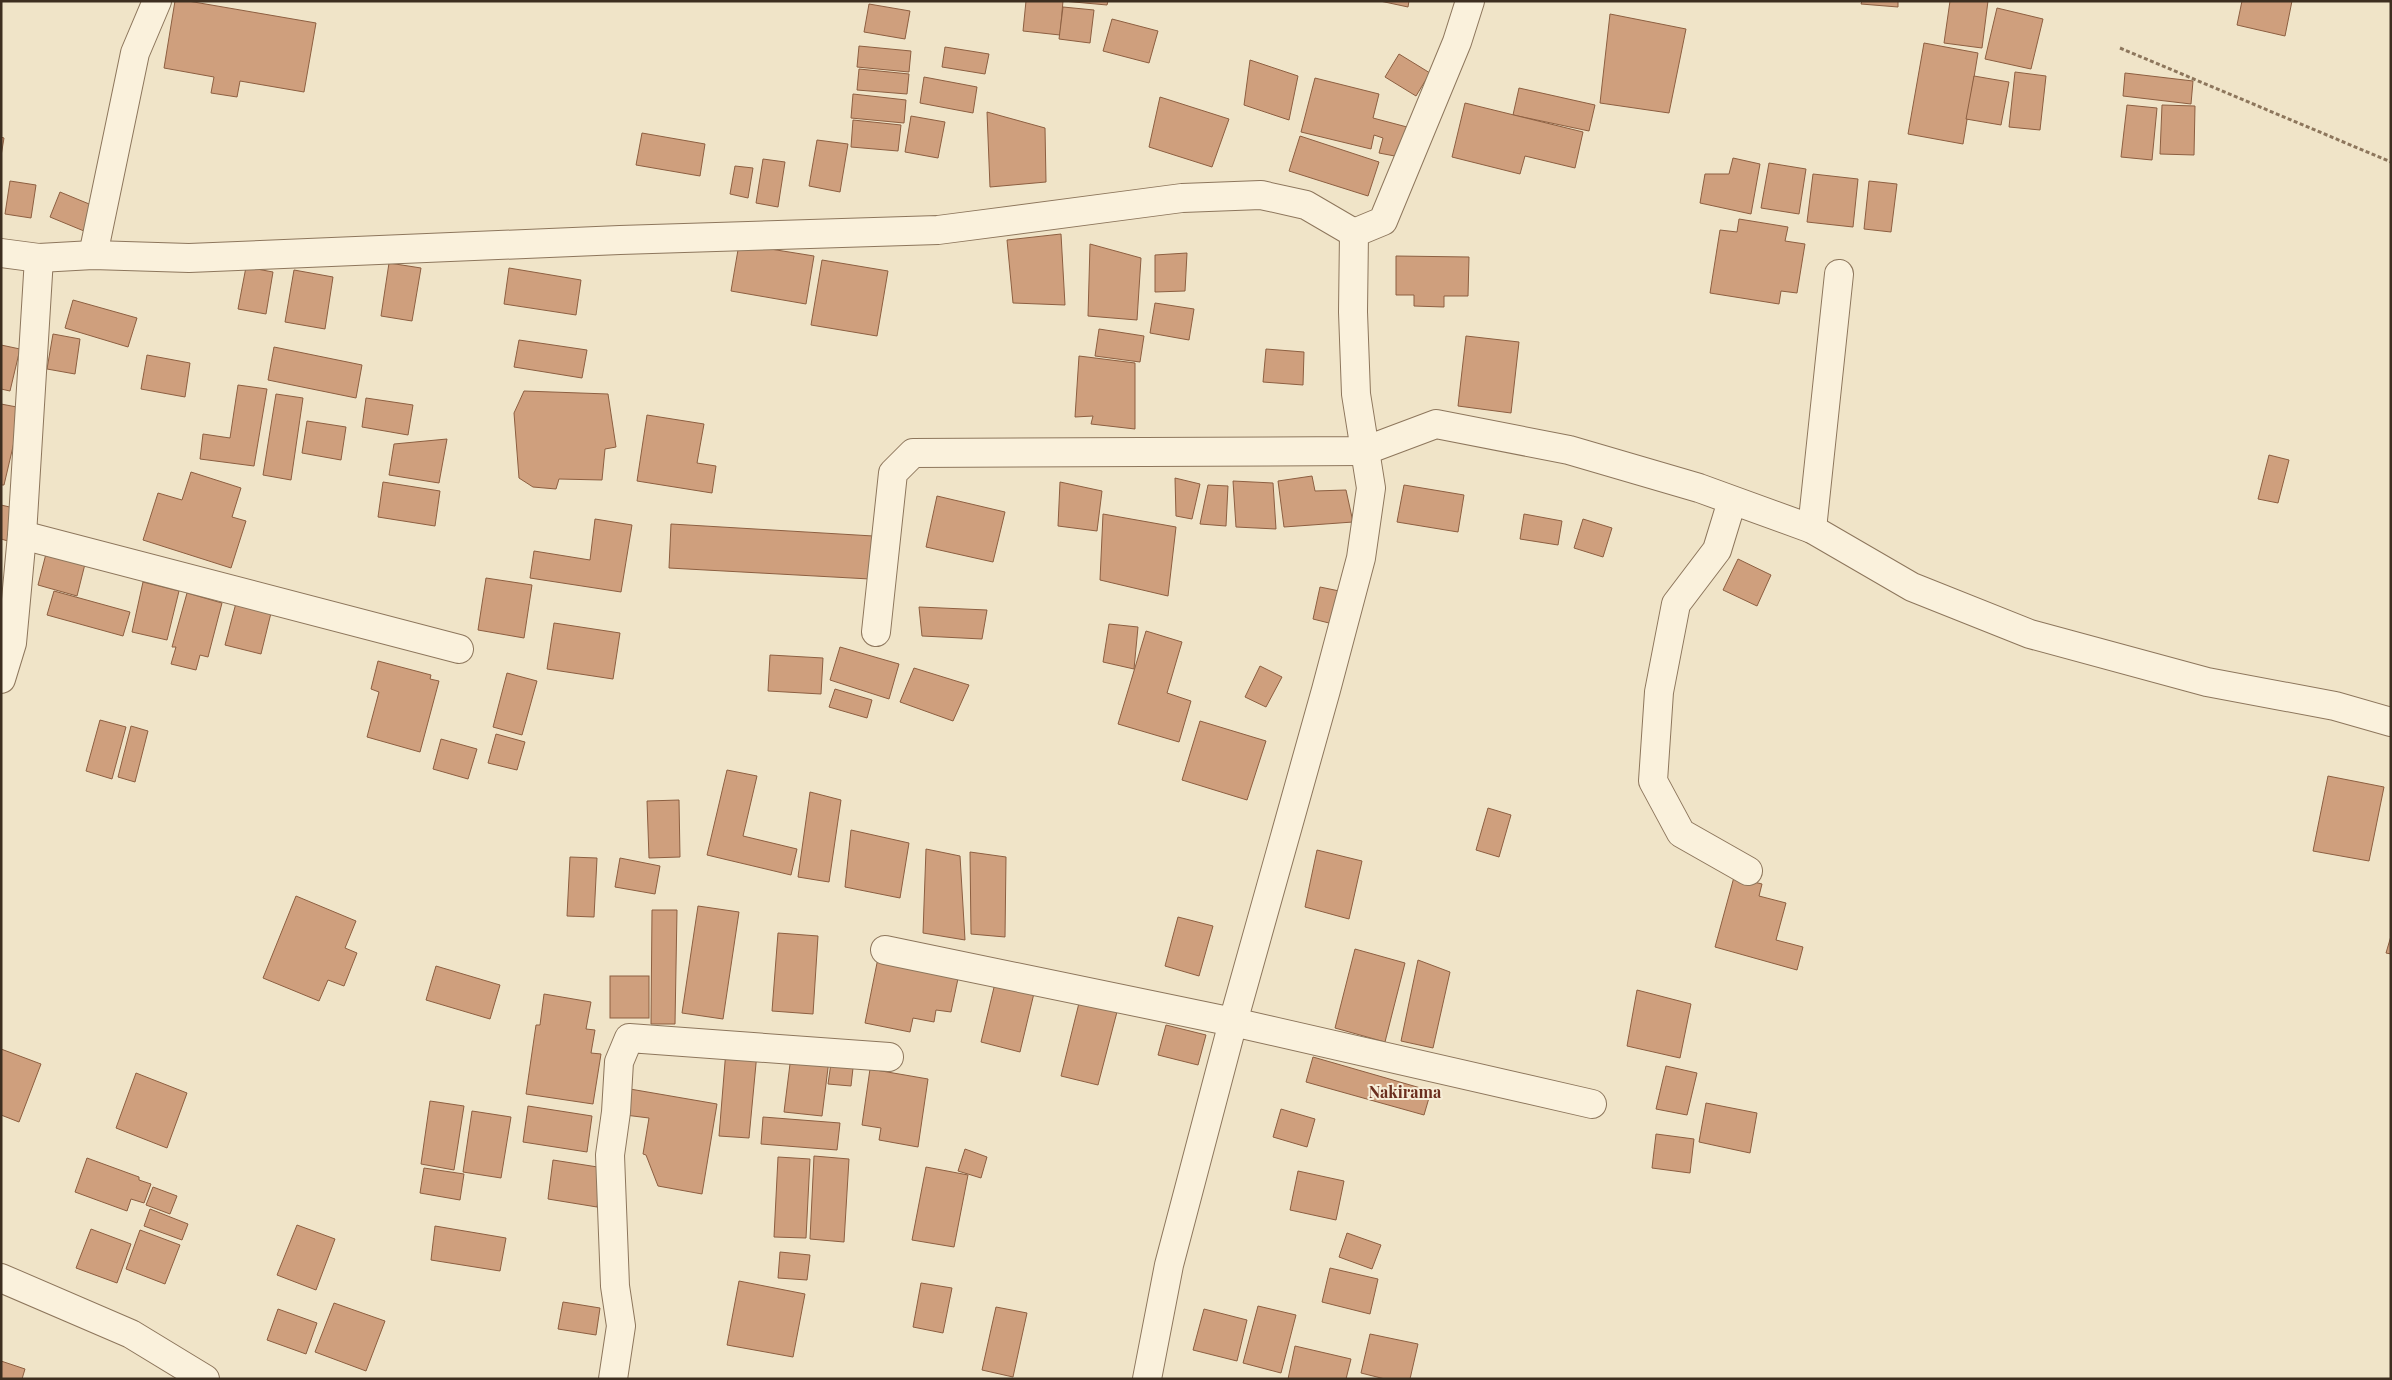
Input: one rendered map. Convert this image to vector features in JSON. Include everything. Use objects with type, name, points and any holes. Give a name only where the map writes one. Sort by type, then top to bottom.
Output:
[{"type":"street","points":[[93,255],[135,53],[157,1]]},
{"type":"street","points":[[1354,233],[1383,221],[1456,42],[1470,1]]},
{"type":"street","points":[[1,253],[39,258],[93,255],[189,258],[620,240],[938,230],[1182,198],[1261,195],[1306,205],[1354,233]]},
{"type":"street","points":[[1148,1379],[1169,1265],[1232,1022],[1326,690],[1361,558],[1372,488],[1364,451],[1356,394],[1353,312],[1354,233]]},
{"type":"street","points":[[1,679],[12,643],[22,535],[39,258]]},
{"type":"street","points":[[1812,529],[1839,274]]},
{"type":"street","points":[[876,632],[893,473],[914,452],[1364,451],[1436,424],[1569,450],[1699,488],[1812,529],[1912,586],[2030,634],[2207,682],[2335,706],[2391,722]]},
{"type":"street","points":[[1732,501],[1717,550],[1676,604],[1659,692],[1653,781],[1681,833],[1748,871]]},
{"type":"street","points":[[22,535],[459,649]]},
{"type":"street","points":[[885,950],[1232,1022],[1592,1104]]},
{"type":"street","points":[[612,1379],[622,1326],[615,1286],[610,1155],[616,1112],[619,1062],[629,1038],[888,1057]]},
{"type":"street","points":[[1,1278],[131,1334],[205,1379]]},
{"type":"path","points":[[2120,48],[2391,162]]},
{"type":"building","points":[[175,1],[188,1],[316,23],[304,92],[240,81],[237,97],[211,93],[214,77],[164,68]]},
{"type":"building","points":[[1026,1],[1063,1],[1060,35],[1023,31]]},
{"type":"building","points":[[1063,1],[1108,1],[1107,5]]},
{"type":"building","points":[[1380,1],[1409,1],[1408,7]]},
{"type":"building","points":[[1862,1],[1898,1],[1898,7],[1861,4]]},
{"type":"building","points":[[1950,1],[1988,1],[1982,48],[1944,43]]},
{"type":"building","points":[[2242,1],[2292,1],[2285,36],[2237,25]]},
{"type":"building","points":[[869,4],[910,11],[905,39],[864,32]]},
{"type":"building","points":[[1063,7],[1094,10],[1090,43],[1059,39]]},
{"type":"building","points":[[1997,8],[2043,19],[2031,69],[1985,59]]},
{"type":"building","points":[[1610,14],[1686,29],[1669,113],[1600,103]]},
{"type":"building","points":[[1112,19],[1158,31],[1149,63],[1103,51]]},
{"type":"building","points":[[1924,43],[1978,53],[1963,144],[1908,134]]},
{"type":"building","points":[[859,46],[911,51],[909,72],[857,67]]},
{"type":"building","points":[[945,47],[989,54],[985,74],[942,67]]},
{"type":"building","points":[[1399,54],[1430,73],[1416,96],[1385,77]]},
{"type":"building","points":[[1250,60],[1298,76],[1289,120],[1244,105]]},
{"type":"building","points":[[859,69],[909,74],[907,94],[857,90]]},
{"type":"building","points":[[2015,72],[2046,76],[2040,130],[2009,127]]},
{"type":"building","points":[[2125,73],[2193,81],[2191,104],[2123,96]]},
{"type":"building","points":[[1974,76],[2009,82],[2001,125],[1966,119]]},
{"type":"building","points":[[924,77],[977,87],[973,113],[920,103]]},
{"type":"building","points":[[1315,78],[1379,94],[1373,118],[1407,127],[1400,157],[1379,153],[1383,138],[1374,135],[1371,149],[1301,132]]},
{"type":"building","points":[[1519,88],[1595,105],[1589,131],[1513,115]]},
{"type":"building","points":[[853,94],[906,100],[904,123],[851,118]]},
{"type":"building","points":[[1160,97],[1229,119],[1212,167],[1149,147]]},
{"type":"building","points":[[1465,103],[1583,132],[1575,168],[1525,156],[1520,174],[1452,157]]},
{"type":"building","points":[[2127,105],[2157,108],[2152,160],[2121,157]]},
{"type":"building","points":[[2162,105],[2195,106],[2194,155],[2160,154]]},
{"type":"building","points":[[987,112],[1045,128],[1046,182],[990,187]]},
{"type":"building","points":[[911,116],[945,122],[938,158],[905,152]]},
{"type":"building","points":[[853,120],[901,125],[898,151],[851,147]]},
{"type":"building","points":[[642,133],[705,144],[700,176],[636,165]]},
{"type":"building","points":[[1300,136],[1379,162],[1368,196],[1289,171]]},
{"type":"building","points":[[1,137],[4,138],[1,156]]},
{"type":"building","points":[[817,140],[848,144],[840,192],[809,186]]},
{"type":"building","points":[[1733,158],[1760,164],[1751,214],[1700,203],[1705,174],[1729,174]]},
{"type":"building","points":[[763,159],[785,162],[778,207],[756,203]]},
{"type":"building","points":[[1769,163],[1806,169],[1799,214],[1761,208]]},
{"type":"building","points":[[735,166],[753,168],[748,198],[730,194]]},
{"type":"building","points":[[1813,174],[1858,179],[1853,227],[1807,222]]},
{"type":"building","points":[[10,181],[36,185],[31,218],[5,214]]},
{"type":"building","points":[[1869,181],[1897,184],[1891,232],[1864,229]]},
{"type":"building","points":[[60,192],[94,206],[84,231],[50,217]]},
{"type":"building","points":[[1739,219],[1788,227],[1785,241],[1805,244],[1797,293],[1781,291],[1779,304],[1710,293],[1720,230],[1737,232]]},
{"type":"building","points":[[1061,234],[1065,305],[1013,303],[1007,240]]},
{"type":"building","points":[[739,244],[814,256],[806,304],[731,291]]},
{"type":"building","points":[[1090,244],[1141,258],[1137,320],[1088,316]]},
{"type":"building","points":[[1187,253],[1185,291],[1155,292],[1155,255]]},
{"type":"building","points":[[1396,256],[1469,257],[1468,296],[1444,296],[1444,307],[1414,306],[1414,295],[1396,295]]},
{"type":"building","points":[[822,260],[888,271],[877,336],[811,325]]},
{"type":"building","points":[[389,263],[421,268],[412,321],[381,316]]},
{"type":"building","points":[[246,267],[273,272],[266,314],[238,309]]},
{"type":"building","points":[[509,268],[581,280],[576,315],[504,304]]},
{"type":"building","points":[[294,270],[333,277],[325,329],[285,322]]},
{"type":"building","points":[[73,300],[137,318],[128,347],[65,328]]},
{"type":"building","points":[[1155,303],[1194,309],[1189,340],[1150,333]]},
{"type":"building","points":[[1099,329],[1144,336],[1140,362],[1095,356]]},
{"type":"building","points":[[53,334],[80,339],[75,374],[47,369]]},
{"type":"building","points":[[1466,336],[1519,342],[1511,413],[1458,406]]},
{"type":"building","points":[[519,340],[587,350],[582,378],[514,367]]},
{"type":"building","points":[[1,345],[20,349],[10,391],[1,389]]},
{"type":"building","points":[[274,347],[362,365],[356,398],[268,380]]},
{"type":"building","points":[[1266,349],[1304,352],[1303,385],[1263,382]]},
{"type":"building","points":[[147,355],[190,363],[185,397],[141,389]]},
{"type":"building","points":[[1079,356],[1135,363],[1135,429],[1091,424],[1093,416],[1075,417]]},
{"type":"building","points":[[238,385],[267,389],[254,466],[200,459],[203,434],[230,438]]},
{"type":"building","points":[[524,391],[608,394],[616,447],[605,449],[602,480],[559,479],[556,489],[533,487],[519,478],[514,413]]},
{"type":"building","points":[[276,394],[303,398],[291,480],[263,475]]},
{"type":"building","points":[[366,398],[413,405],[408,435],[362,427]]},
{"type":"building","points":[[1,404],[22,408],[4,485],[1,485]]},
{"type":"building","points":[[647,415],[704,424],[697,463],[716,466],[712,493],[637,481]]},
{"type":"building","points":[[307,421],[346,427],[341,460],[302,453]]},
{"type":"building","points":[[447,439],[439,483],[389,475],[394,444]]},
{"type":"building","points":[[2269,455],[2289,460],[2278,503],[2258,499]]},
{"type":"building","points":[[191,472],[241,488],[232,517],[246,521],[231,568],[143,540],[158,493],[182,500]]},
{"type":"building","points":[[1312,476],[1315,491],[1346,490],[1353,522],[1284,527],[1278,481]]},
{"type":"building","points":[[1175,478],[1200,484],[1192,519],[1176,516]]},
{"type":"building","points":[[1233,481],[1273,483],[1276,529],[1236,527]]},
{"type":"building","points":[[383,482],[440,491],[435,526],[378,517]]},
{"type":"building","points":[[1060,482],[1102,491],[1097,531],[1058,526]]},
{"type":"building","points":[[1208,485],[1228,486],[1226,526],[1200,524]]},
{"type":"building","points":[[1404,485],[1464,495],[1458,532],[1397,522]]},
{"type":"building","points":[[937,496],[1005,512],[993,562],[926,547]]},
{"type":"building","points":[[1,505],[14,508],[8,541],[1,539]]},
{"type":"building","points":[[1103,514],[1176,527],[1168,596],[1100,580]]},
{"type":"building","points":[[1524,514],[1562,521],[1558,545],[1520,539]]},
{"type":"building","points":[[595,519],[632,525],[621,592],[530,578],[534,551],[590,560]]},
{"type":"building","points":[[1583,519],[1612,528],[1603,557],[1574,548]]},
{"type":"building","points":[[671,524],[890,537],[888,580],[669,568]]},
{"type":"building","points":[[48,546],[87,556],[77,596],[38,585]]},
{"type":"building","points":[[1738,559],[1771,575],[1757,606],[1723,590]]},
{"type":"building","points":[[486,578],[532,585],[524,638],[478,630]]},
{"type":"building","points":[[143,582],[179,591],[167,640],[132,632]]},
{"type":"building","points":[[1320,587],[1349,593],[1341,626],[1313,619]]},
{"type":"building","points":[[54,591],[130,612],[123,636],[47,615]]},
{"type":"building","points":[[187,593],[222,603],[208,657],[200,655],[196,670],[171,664],[176,647],[172,647]]},
{"type":"building","points":[[236,603],[271,613],[261,654],[225,645]]},
{"type":"building","points":[[919,607],[987,610],[982,639],[922,636]]},
{"type":"building","points":[[554,623],[620,633],[613,679],[547,669]]},
{"type":"building","points":[[1109,624],[1138,627],[1134,669],[1103,662]]},
{"type":"building","points":[[1146,631],[1182,642],[1167,693],[1191,701],[1179,742],[1118,724]]},
{"type":"building","points":[[840,647],[899,664],[889,699],[830,680]]},
{"type":"building","points":[[770,655],[823,658],[821,694],[768,691]]},
{"type":"building","points":[[378,661],[431,675],[430,679],[439,681],[420,752],[367,737],[379,692],[371,689]]},
{"type":"building","points":[[1260,666],[1282,677],[1266,707],[1245,697]]},
{"type":"building","points":[[914,668],[969,685],[953,721],[900,702]]},
{"type":"building","points":[[507,673],[537,681],[522,735],[493,727]]},
{"type":"building","points":[[835,689],[872,700],[867,718],[829,707]]},
{"type":"building","points":[[100,720],[126,727],[112,779],[86,771]]},
{"type":"building","points":[[1200,721],[1266,741],[1247,800],[1182,780]]},
{"type":"building","points":[[131,726],[148,731],[135,782],[118,777]]},
{"type":"building","points":[[496,734],[525,742],[517,770],[488,763]]},
{"type":"building","points":[[441,739],[477,749],[468,779],[433,769]]},
{"type":"building","points":[[727,770],[757,776],[743,836],[797,849],[791,875],[707,855]]},
{"type":"building","points":[[2328,776],[2384,787],[2369,861],[2313,851]]},
{"type":"building","points":[[810,792],[841,800],[829,882],[798,877]]},
{"type":"building","points":[[679,800],[680,857],[649,858],[647,801]]},
{"type":"building","points":[[1488,808],[1511,815],[1499,857],[1476,850]]},
{"type":"building","points":[[851,830],[909,843],[900,898],[845,887]]},
{"type":"building","points":[[926,849],[960,856],[965,940],[923,933]]},
{"type":"building","points":[[1317,850],[1362,861],[1349,919],[1305,907]]},
{"type":"building","points":[[970,852],[1006,857],[1005,937],[971,934]]},
{"type":"building","points":[[570,857],[597,858],[594,917],[567,916]]},
{"type":"building","points":[[620,858],[660,866],[655,894],[615,887]]},
{"type":"building","points":[[1734,877],[1762,884],[1759,896],[1786,903],[1776,940],[1803,947],[1797,970],[1715,947]]},
{"type":"building","points":[[296,896],[356,921],[345,948],[357,953],[344,986],[328,980],[319,1001],[263,978]]},
{"type":"building","points":[[698,906],[739,912],[723,1019],[682,1013]]},
{"type":"building","points":[[652,910],[677,910],[675,1024],[651,1024]]},
{"type":"building","points":[[1178,917],[1213,926],[1199,976],[1165,966]]},
{"type":"building","points":[[778,933],[818,936],[813,1014],[772,1011]]},
{"type":"building","points":[[2391,936],[2391,954],[2386,953]]},
{"type":"building","points":[[1355,949],[1405,963],[1385,1042],[1335,1028]]},
{"type":"building","points":[[879,953],[960,969],[951,1012],[936,1010],[934,1022],[913,1018],[910,1032],[865,1023]]},
{"type":"building","points":[[1418,960],[1450,972],[1433,1048],[1401,1041]]},
{"type":"building","points":[[436,966],[500,985],[490,1019],[426,1000]]},
{"type":"building","points":[[610,976],[649,976],[649,1018],[610,1018]]},
{"type":"building","points":[[996,979],[1035,989],[1020,1052],[981,1042]]},
{"type":"building","points":[[1637,990],[1691,1004],[1680,1058],[1627,1046]]},
{"type":"building","points":[[544,994],[591,1002],[586,1029],[595,1030],[591,1053],[601,1054],[593,1104],[526,1094],[536,1025],[540,1025]]},
{"type":"building","points":[[1080,999],[1118,1008],[1098,1085],[1061,1076]]},
{"type":"building","points":[[1166,1025],[1206,1035],[1198,1065],[1158,1055]]},
{"type":"building","points":[[1,1049],[41,1064],[19,1122],[1,1115]]},
{"type":"building","points":[[726,1050],[757,1053],[749,1138],[719,1136]]},
{"type":"building","points":[[791,1056],[829,1060],[822,1116],[784,1112]]},
{"type":"building","points":[[832,1056],[854,1059],[851,1086],[828,1084]]},
{"type":"building","points":[[1313,1057],[1431,1091],[1424,1115],[1306,1082]]},
{"type":"building","points":[[1666,1066],[1697,1073],[1687,1115],[1656,1109]]},
{"type":"building","points":[[870,1069],[928,1079],[918,1147],[879,1140],[881,1128],[862,1125]]},
{"type":"building","points":[[136,1073],[187,1093],[167,1148],[116,1128]]},
{"type":"building","points":[[630,1089],[717,1104],[702,1194],[658,1186],[646,1155],[643,1154],[649,1118],[625,1115]]},
{"type":"building","points":[[430,1101],[464,1106],[454,1170],[421,1164]]},
{"type":"building","points":[[1706,1103],[1757,1113],[1750,1153],[1699,1142]]},
{"type":"building","points":[[528,1106],[592,1116],[587,1152],[523,1142]]},
{"type":"building","points":[[1281,1109],[1315,1119],[1307,1147],[1273,1137]]},
{"type":"building","points":[[472,1111],[511,1117],[501,1178],[463,1172]]},
{"type":"building","points":[[763,1117],[840,1123],[837,1150],[761,1144]]},
{"type":"building","points":[[1656,1134],[1694,1139],[1690,1173],[1652,1168]]},
{"type":"building","points":[[965,1149],[987,1157],[981,1178],[958,1171]]},
{"type":"building","points":[[814,1156],[849,1159],[844,1242],[810,1239]]},
{"type":"building","points":[[778,1157],[810,1159],[806,1238],[774,1237]]},
{"type":"building","points":[[87,1158],[139,1177],[139,1180],[151,1184],[144,1203],[131,1199],[127,1211],[75,1192]]},
{"type":"building","points":[[553,1160],[604,1168],[597,1207],[548,1199]]},
{"type":"building","points":[[926,1167],[968,1175],[954,1247],[912,1240]]},
{"type":"building","points":[[424,1168],[464,1174],[460,1200],[420,1193]]},
{"type":"building","points":[[1298,1171],[1344,1181],[1336,1220],[1290,1210]]},
{"type":"building","points":[[153,1187],[177,1196],[170,1214],[146,1205]]},
{"type":"building","points":[[150,1209],[188,1224],[182,1240],[144,1226]]},
{"type":"building","points":[[297,1225],[335,1239],[316,1290],[277,1275]]},
{"type":"building","points":[[435,1226],[506,1238],[500,1271],[431,1260]]},
{"type":"building","points":[[91,1229],[131,1244],[117,1283],[76,1268]]},
{"type":"building","points":[[140,1230],[180,1245],[165,1284],[126,1269]]},
{"type":"building","points":[[1347,1233],[1381,1245],[1372,1269],[1339,1257]]},
{"type":"building","points":[[780,1252],[810,1255],[807,1280],[778,1278]]},
{"type":"building","points":[[1330,1268],[1378,1279],[1370,1314],[1322,1302]]},
{"type":"building","points":[[739,1281],[805,1294],[793,1357],[727,1345]]},
{"type":"building","points":[[921,1283],[952,1288],[943,1333],[913,1327]]},
{"type":"building","points":[[563,1302],[600,1308],[596,1335],[558,1329]]},
{"type":"building","points":[[334,1303],[385,1321],[366,1371],[315,1352]]},
{"type":"building","points":[[1258,1306],[1296,1315],[1281,1373],[1243,1363]]},
{"type":"building","points":[[996,1307],[1027,1313],[1013,1377],[982,1370]]},
{"type":"building","points":[[278,1309],[317,1323],[306,1354],[267,1340]]},
{"type":"building","points":[[1204,1309],[1247,1320],[1237,1361],[1193,1350]]},
{"type":"building","points":[[1370,1334],[1418,1344],[1410,1379],[1385,1379],[1361,1373]]},
{"type":"building","points":[[1295,1346],[1351,1359],[1346,1379],[1288,1379]]},
{"type":"building","points":[[1,1361],[25,1369],[22,1379],[1,1379]]},
{"type":"district","name":"Nakirama","points":[[1405,1091]]}]
